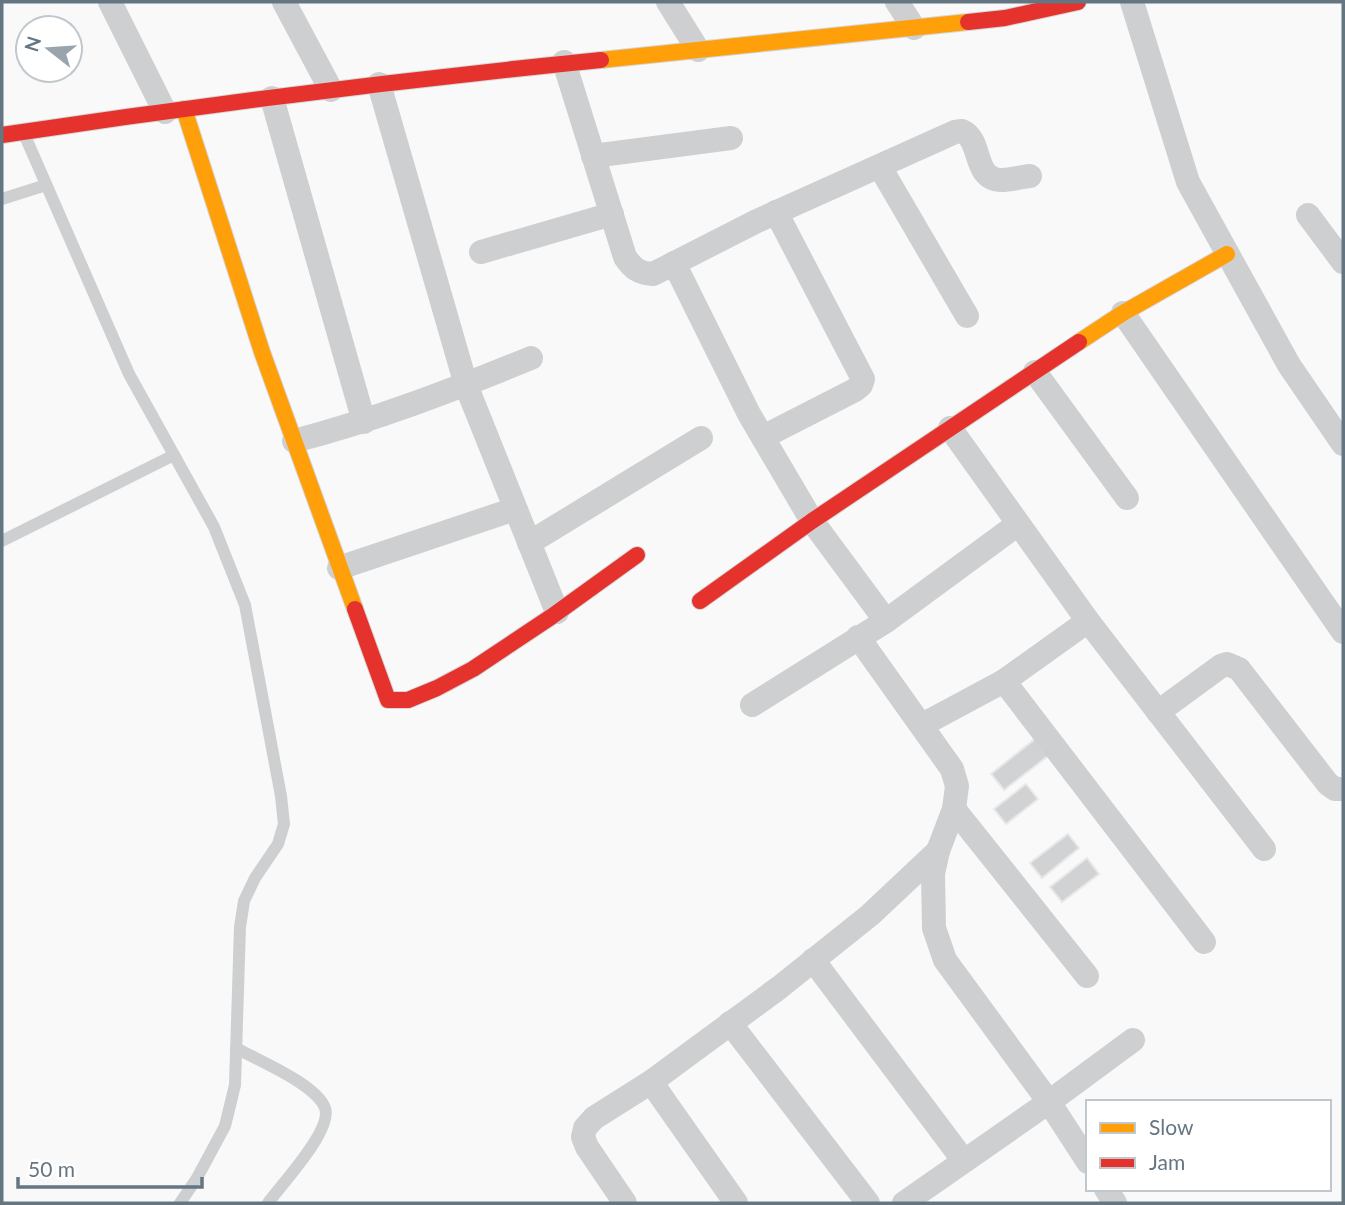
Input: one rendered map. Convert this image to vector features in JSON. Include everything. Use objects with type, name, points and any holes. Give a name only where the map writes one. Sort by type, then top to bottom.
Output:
[{"type":"street","points":[[110,2],[175,111],[388,700],[395,703],[446,685],[557,612],[637,555]]},
{"type":"street","points":[[284,2],[331,90]]},
{"type":"street","points":[[668,2],[698,50]]},
{"type":"street","points":[[897,2],[914,28]]},
{"type":"street","points":[[2,135],[331,90],[564,62],[1005,18],[1078,2]]},
{"type":"street","points":[[1132,2],[1188,181],[1289,365],[1343,444]]},
{"type":"street","points":[[564,62],[625,257],[640,273],[653,274],[776,212],[962,131],[971,138],[983,171],[988,176],[1003,180],[1030,176]]},
{"type":"street","points":[[379,84],[466,385],[557,612]]},
{"type":"street","points":[[272,98],[364,422]]},
{"type":"street","points":[[593,156],[731,138]]},
{"type":"street","points":[[880,167],[967,316]]},
{"type":"street","points":[[763,437],[855,390],[863,379],[776,212]]},
{"type":"street","points":[[481,252],[612,214]]},
{"type":"street","points":[[1308,215],[1343,262]]},
{"type":"street","points":[[700,601],[812,521],[1124,313],[1227,254]]},
{"type":"street","points":[[674,264],[763,437],[812,521],[886,621]]},
{"type":"street","points":[[1124,313],[1245,493],[1343,632]]},
{"type":"street","points":[[294,441],[364,422],[531,358]]},
{"type":"street","points":[[1035,372],[1127,498]]},
{"type":"street","points":[[950,428],[1088,621],[1264,849]]},
{"type":"street","points":[[529,543],[701,438]]},
{"type":"street","points":[[339,568],[515,509]]},
{"type":"street","points":[[752,705],[886,621],[1018,524]]},
{"type":"street","points":[[922,725],[1004,681],[1088,621]]},
{"type":"street","points":[[858,637],[952,769],[957,786],[954,809],[938,851],[933,874],[934,928],[945,960],[1049,1102],[1086,1159]]},
{"type":"street","points":[[1158,712],[1221,666],[1233,665],[1239,669],[1328,783],[1335,789],[1343,789]]},
{"type":"street","points":[[1004,681],[1204,942]]},
{"type":"street","points":[[954,809],[1087,976]]},
{"type":"street","points":[[625,1203],[587,1147],[583,1137],[585,1128],[594,1118],[651,1082],[813,960],[870,915],[938,851]]},
{"type":"street","points":[[813,960],[964,1161]]},
{"type":"street","points":[[730,1023],[868,1203]]},
{"type":"street","points":[[904,1203],[1133,1040]]},
{"type":"street","points":[[651,1082],[736,1203]]},
{"type":"lane","points":[[23,132],[129,374],[214,527],[245,606],[282,796],[284,824],[278,844],[255,878],[244,901],[240,927],[236,1085],[225,1126],[180,1203]]},
{"type":"lane","points":[[2,199],[46,185]]},
{"type":"lane","points":[[2,541],[174,454]]},
{"type":"lane","points":[[236,1048],[308,1088],[326,1110],[324,1126],[316,1139],[268,1203]]},
{"type":"building","points":[[1035,739],[1048,756],[1004,790],[991,774]]},
{"type":"building","points":[[1026,784],[1038,799],[1006,824],[994,809]]},
{"type":"building","points":[[1068,834],[1079,848],[1042,878],[1030,863]]},
{"type":"building","points":[[1087,858],[1099,874],[1062,902],[1050,887]]},
{"type":"traffic: slow","points":[[601,60],[968,22]]},
{"type":"traffic: slow","points":[[184,109],[262,352],[355,609]]},
{"type":"traffic: slow","points":[[1079,342],[1123,313],[1227,254]]},
{"type":"traffic: jam","points":[[968,22],[1005,18],[1078,2]]},
{"type":"traffic: jam","points":[[2,135],[301,94],[601,60]]},
{"type":"traffic: jam","points":[[700,601],[812,521],[1079,342]]},
{"type":"traffic: jam","points":[[355,609],[388,700],[408,700],[473,669],[637,555]]}]
